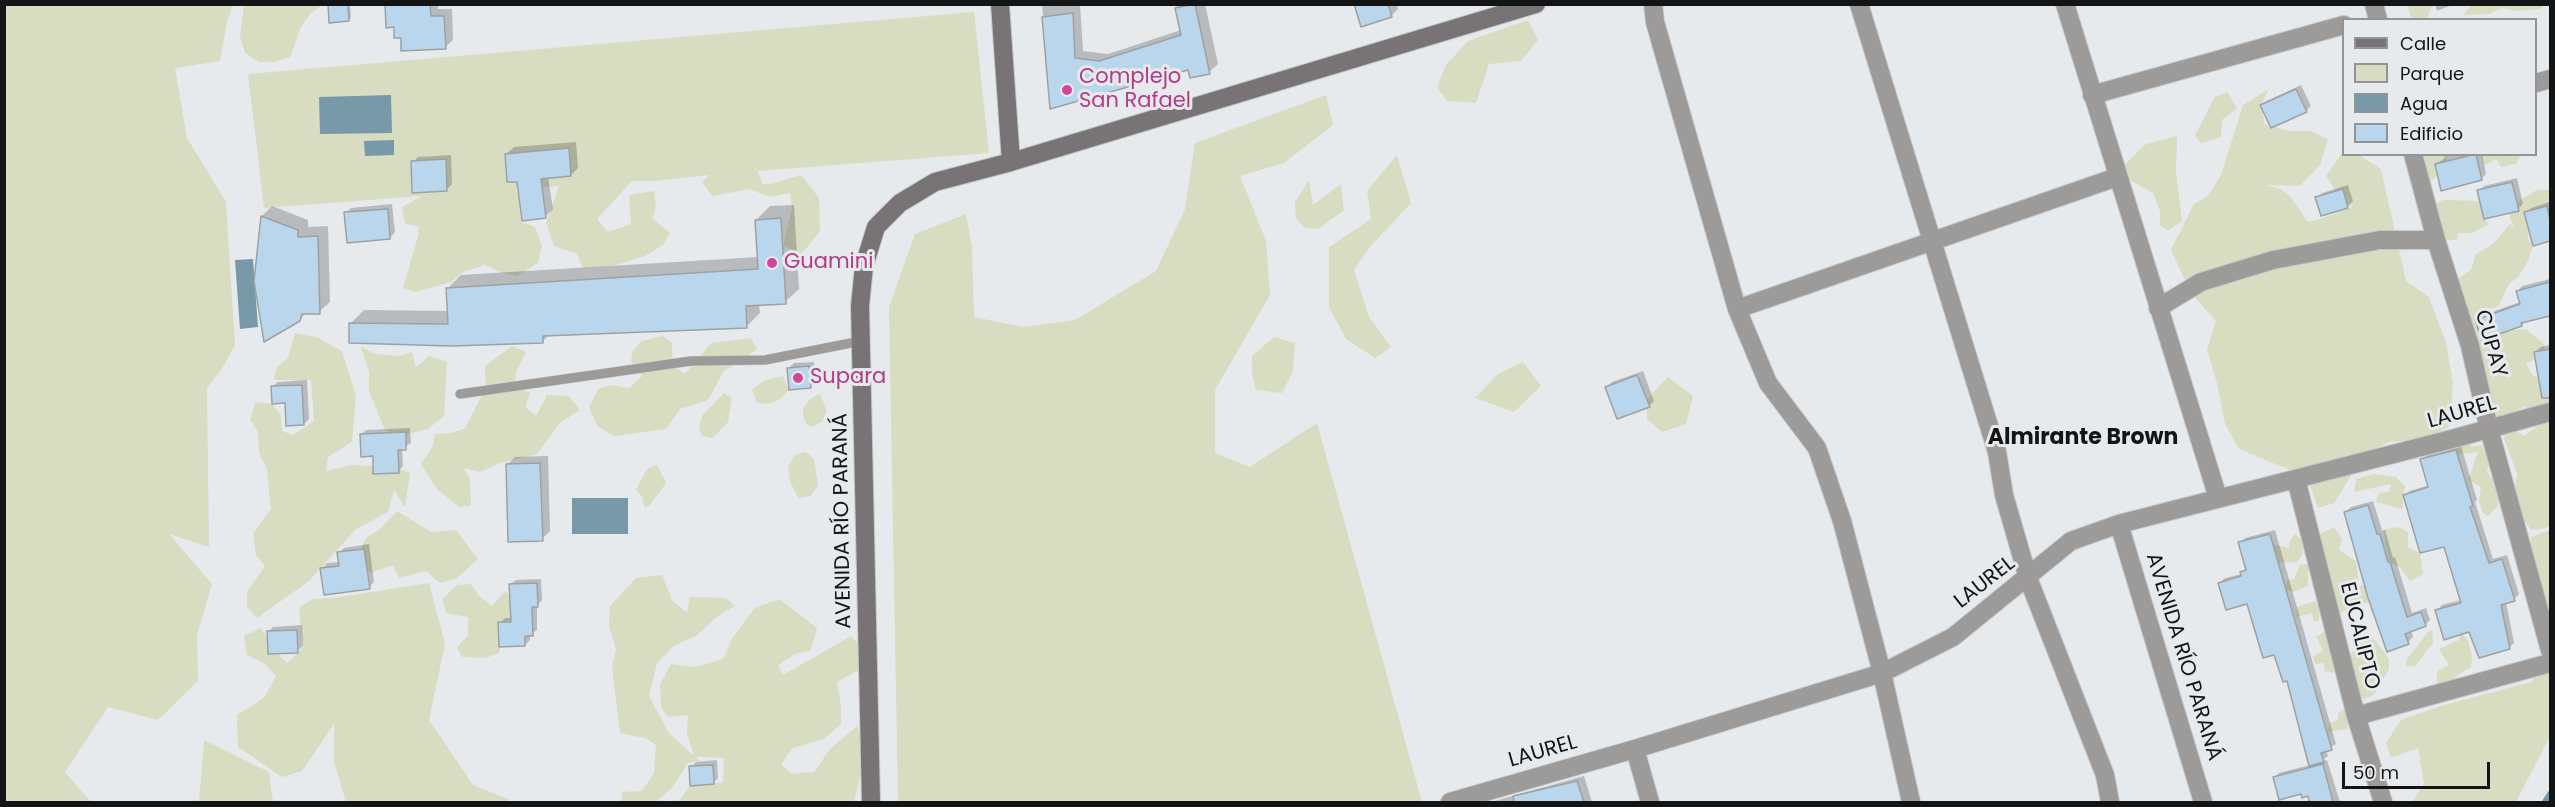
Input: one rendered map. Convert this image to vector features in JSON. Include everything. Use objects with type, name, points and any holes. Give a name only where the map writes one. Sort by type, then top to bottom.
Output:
[{"type":"main road","points":[[1000,4],[1011,162]]},
{"type":"main road","name":"AVENIDA RÍO PARANÁ","points":[[871,802],[860,306],[864,266],[876,227],[900,203],[935,182],[1011,162],[1536,4]]},
{"type":"street","points":[[1653,4],[1655,22],[1737,309],[1768,382],[1817,448],[1842,521],[1882,674],[1911,802]]},
{"type":"street","points":[[1859,4],[1997,452],[2004,495],[2028,578],[2105,775],[2110,802]]},
{"type":"street","points":[[2065,4],[2091,95],[2218,498]]},
{"type":"street","points":[[2091,95],[2342,25]]},
{"type":"street","name":"CUPAY","points":[[2415,156],[2436,240],[2470,346],[2489,429],[2550,650]]},
{"type":"street","points":[[1737,309],[2117,177]]},
{"type":"street","points":[[2158,308],[2201,282],[2273,260],[2380,240],[2436,240]]},
{"type":"street","name":"LAUREL","points":[[1450,802],[1882,674],[1953,636],[2028,578],[2071,541],[2120,524],[2550,412]]},
{"type":"street","name":"EUCALIPTO","points":[[2296,479],[2356,716],[2383,802]]},
{"type":"street","name":"AVENIDA RÍO PARANÁ","points":[[2120,524],[2203,802]]},
{"type":"street","points":[[2356,716],[2550,663]]},
{"type":"street","points":[[1635,749],[1650,802]]},
{"type":"lane","points":[[460,394],[691,360],[765,360],[861,341]]},
{"type":"green space","points":[[5,4],[233,5],[227,21],[220,61],[175,68],[187,138],[226,202],[235,345],[223,367],[207,388],[209,547],[169,534],[212,584],[197,635],[198,681],[158,720],[108,707],[65,772],[91,802],[5,802]]},
{"type":"green space","points":[[244,4],[322,5],[311,13],[301,27],[290,57],[275,62],[259,62],[245,53],[240,37]]},
{"type":"green space","points":[[2407,5],[2432,5],[2428,18],[2412,18]]},
{"type":"green space","points":[[2471,5],[2545,5],[2540,9],[2516,11],[2502,8],[2489,14],[2463,15]]},
{"type":"green space","points":[[974,12],[989,153],[758,171],[762,184],[801,175],[819,198],[820,231],[801,255],[783,245],[792,208],[790,193],[770,197],[749,189],[712,196],[702,182],[709,175],[632,181],[597,219],[608,232],[631,224],[629,195],[654,191],[656,207],[652,218],[670,233],[663,245],[645,256],[613,266],[583,268],[577,254],[554,246],[546,223],[559,186],[515,189],[518,194],[521,222],[535,227],[542,246],[538,263],[517,276],[502,273],[485,265],[463,272],[451,282],[415,292],[403,288],[419,233],[418,226],[405,224],[402,207],[422,196],[264,208],[248,74]]},
{"type":"green space","points":[[1528,20],[1538,40],[1521,61],[1489,64],[1476,103],[1447,101],[1437,87],[1446,65],[1468,41]]},
{"type":"green space","points":[[2269,89],[2263,100],[2264,124],[2289,131],[2310,131],[2328,139],[2320,165],[2300,186],[2266,185],[2280,189],[2291,197],[2307,221],[2314,221],[2353,207],[2344,203],[2326,176],[2342,153],[2342,156],[2361,156],[2381,169],[2406,281],[2429,297],[2446,343],[2453,383],[2450,426],[2427,439],[2389,442],[2364,455],[2334,503],[2318,508],[2307,477],[2239,449],[2225,424],[2217,383],[2207,350],[2216,321],[2191,293],[2171,250],[2194,204],[2208,196],[2221,175],[2243,105]]},
{"type":"green space","points":[[2227,92],[2237,108],[2222,120],[2221,137],[2201,143],[2195,135],[2215,97]]},
{"type":"green space","points":[[1326,95],[1333,125],[1284,163],[1240,176],[1266,241],[1270,295],[1215,390],[1215,453],[1250,467],[1317,423],[1422,802],[898,802],[889,307],[915,234],[966,214],[972,246],[974,317],[1023,327],[1075,320],[1156,271],[1185,209],[1195,143]]},
{"type":"green space","points":[[2177,136],[2176,171],[2182,221],[2168,230],[2160,225],[2160,211],[2153,193],[2117,173],[2144,145]]},
{"type":"green space","points":[[1397,155],[1411,203],[1369,248],[1354,270],[1369,317],[1391,347],[1375,358],[1346,339],[1329,307],[1329,247],[1371,219],[1367,191]]},
{"type":"green space","points":[[2411,156],[2447,156],[2445,170],[2423,187]]},
{"type":"green space","points":[[2481,156],[2520,156],[2516,164],[2501,167],[2496,159],[2484,166]]},
{"type":"green space","points":[[1309,180],[1313,205],[1341,184],[1344,210],[1318,229],[1305,228],[1296,218],[1295,202]]},
{"type":"green space","points":[[2537,190],[2550,190],[2550,228],[2546,223],[2546,206],[2524,212],[2529,231],[2528,239],[2533,246],[2528,261],[2518,277],[2509,284],[2498,307],[2483,309],[2475,320],[2481,334],[2526,329],[2546,346],[2539,357],[2526,364],[2533,376],[2550,376],[2550,422],[2530,417],[2526,406],[2508,415],[2497,426],[2476,397],[2491,390],[2476,373],[2450,284],[2471,270],[2476,254],[2493,244],[2510,224],[2514,227],[2509,216],[2520,200]]},
{"type":"green space","points":[[2443,200],[2478,201],[2488,225],[2471,233],[2459,233],[2457,240],[2436,240],[2431,255],[2426,244],[2430,207]]},
{"type":"green space","points":[[295,333],[316,337],[342,351],[356,395],[352,442],[328,457],[326,471],[352,465],[395,467],[410,473],[405,507],[394,490],[388,512],[356,529],[309,581],[257,618],[247,607],[247,592],[265,566],[256,555],[253,533],[271,509],[267,470],[259,453],[258,432],[250,419],[256,402],[272,404],[281,416],[282,431],[293,435],[314,421],[311,380],[274,380],[276,368],[288,358]]},
{"type":"green space","points":[[663,336],[672,343],[673,366],[685,374],[711,343],[751,338],[757,349],[723,372],[708,400],[680,409],[666,429],[614,436],[597,426],[589,407],[598,389],[611,385],[629,388],[642,376],[631,361],[633,350],[642,341]]},
{"type":"green space","points":[[1274,337],[1295,343],[1293,371],[1282,393],[1256,390],[1252,372],[1252,356]]},
{"type":"green space","points":[[512,346],[526,352],[517,370],[514,386],[530,393],[525,407],[536,416],[547,395],[569,396],[580,410],[560,423],[537,454],[500,463],[480,472],[463,468],[470,478],[471,506],[459,507],[437,489],[421,464],[432,448],[435,434],[452,433],[465,428],[486,388],[485,366]]},
{"type":"green space","points":[[361,347],[376,354],[399,356],[412,352],[416,367],[429,356],[447,362],[444,416],[428,429],[401,436],[385,430],[369,391],[369,372]]},
{"type":"green space","points":[[1523,362],[1541,386],[1514,412],[1475,398],[1498,374]]},
{"type":"green space","points":[[783,376],[789,390],[779,400],[767,404],[757,403],[752,390],[765,380]]},
{"type":"green space","points":[[1668,377],[1693,396],[1686,424],[1662,432],[1647,419],[1647,399]]},
{"type":"green space","points":[[724,393],[732,398],[728,422],[713,438],[702,436],[699,429],[702,416]]},
{"type":"green space","points":[[820,394],[827,411],[822,422],[812,427],[807,425],[803,409],[810,399]]},
{"type":"green space","points":[[2507,423],[2524,436],[2540,424],[2550,423],[2550,526],[2542,529],[2531,530],[2513,503],[2517,473],[2504,439]]},
{"type":"green space","points":[[2466,435],[2472,447],[2482,445],[2489,463],[2487,471],[2500,492],[2498,506],[2488,516],[2483,513],[2479,501],[2481,487],[2468,480],[2478,452],[2453,455],[2446,451],[2452,439]]},
{"type":"green space","points":[[806,452],[814,459],[818,485],[811,496],[798,498],[790,481],[788,467],[795,455]]},
{"type":"green space","points":[[657,465],[666,483],[650,505],[644,507],[643,498],[636,490],[647,469]]},
{"type":"green space","points":[[2373,474],[2396,477],[2405,486],[2402,509],[2376,502],[2379,493],[2389,492],[2391,484],[2354,492],[2356,479]]},
{"type":"green space","points":[[397,511],[431,532],[456,530],[478,559],[457,578],[440,583],[426,571],[399,578],[393,565],[370,573],[361,563],[360,552],[365,539],[381,528]]},
{"type":"green space","points":[[2334,527],[2342,539],[2339,550],[2356,561],[2359,585],[2374,586],[2374,600],[2334,615],[2316,536]]},
{"type":"green space","points":[[2398,527],[2408,532],[2408,547],[2420,553],[2423,574],[2410,581],[2400,567],[2390,562],[2385,544],[2384,530]]},
{"type":"green space","points":[[2550,530],[2550,631],[2531,616],[2541,592],[2528,570],[2531,537]]},
{"type":"green space","points":[[2295,534],[2303,541],[2302,555],[2297,562],[2273,563],[2268,555],[2274,545],[2289,548],[2290,541]]},
{"type":"green space","points":[[2308,564],[2308,586],[2293,592],[2286,590],[2286,581],[2294,579],[2300,565]]},
{"type":"green space","points":[[662,575],[672,600],[687,613],[690,597],[726,598],[735,606],[718,616],[696,636],[675,645],[657,663],[649,696],[669,733],[694,756],[687,734],[688,715],[668,717],[661,707],[660,684],[671,664],[695,667],[723,659],[733,637],[755,608],[779,599],[817,628],[811,650],[795,654],[778,665],[783,675],[851,636],[868,653],[868,665],[837,682],[841,724],[824,739],[793,748],[781,764],[792,774],[814,772],[830,749],[857,726],[863,741],[862,769],[854,802],[678,802],[690,786],[723,782],[724,758],[696,757],[699,761],[688,763],[672,788],[655,802],[622,802],[622,792],[642,791],[654,773],[656,745],[645,738],[620,733],[612,666],[616,650],[609,626],[610,606],[636,578]]},
{"type":"green space","points":[[429,583],[445,644],[429,720],[473,785],[508,799],[507,802],[346,802],[334,762],[334,724],[302,771],[282,777],[238,747],[237,715],[264,698],[276,676],[265,664],[247,655],[244,636],[261,628],[273,649],[287,663],[303,648],[299,608],[313,599],[334,598]]},
{"type":"green space","points":[[471,584],[480,597],[492,606],[505,591],[519,608],[503,637],[499,653],[486,658],[462,657],[457,648],[468,635],[468,617],[446,613],[442,599],[457,585]]},
{"type":"green space","points":[[2315,601],[2319,607],[2319,621],[2314,621],[2312,613],[2296,617],[2297,607]]},
{"type":"green space","points":[[2327,630],[2335,669],[2333,673],[2325,671],[2324,663],[2315,664],[2313,657],[2323,650],[2316,637]]},
{"type":"green space","points":[[2432,630],[2433,643],[2415,666],[2405,666],[2408,658]]},
{"type":"green space","points":[[2460,631],[2468,640],[2472,656],[2471,667],[2456,676],[2448,691],[2437,685],[2437,671],[2449,665],[2439,649],[2459,640]]},
{"type":"green space","points":[[2367,634],[2376,641],[2389,659],[2389,669],[2374,695],[2361,700],[2347,659]]},
{"type":"green space","points":[[2550,655],[2550,736],[2516,802],[2412,802],[2424,784],[2418,748],[2391,758],[2386,743],[2401,720],[2441,706],[2531,682]]},
{"type":"green space","points":[[2345,708],[2349,716],[2347,729],[2328,732],[2329,723],[2338,720],[2338,714]]},
{"type":"green space","points":[[204,740],[269,772],[273,802],[199,802]]},
{"type":"water","points":[[391,95],[392,133],[320,134],[319,97]]},
{"type":"water","points":[[394,140],[394,155],[365,156],[364,141]]},
{"type":"water","points":[[253,259],[258,327],[240,329],[235,260]]},
{"type":"water","points":[[572,498],[628,498],[628,534],[572,534]]},
{"type":"building","points":[[328,4],[348,4],[349,21],[329,23]]},
{"type":"building","points":[[385,4],[430,4],[431,16],[444,16],[446,49],[401,51],[401,38],[394,38],[394,27],[386,28]]},
{"type":"building","points":[[1195,4],[1210,74],[1190,78],[1188,70],[1050,109],[1042,17],[1073,13],[1075,58],[1099,61],[1181,35],[1175,8]]},
{"type":"building","points":[[1354,4],[1388,4],[1392,17],[1361,27]]},
{"type":"building","points":[[2296,89],[2307,112],[2271,128],[2260,105]]},
{"type":"building","points":[[569,148],[571,176],[541,179],[546,218],[522,221],[517,182],[507,182],[505,154]]},
{"type":"building","points":[[2476,156],[2482,180],[2441,191],[2435,164]]},
{"type":"building","points":[[446,159],[447,191],[412,193],[411,161]]},
{"type":"building","points":[[2512,182],[2519,211],[2484,219],[2477,190]]},
{"type":"building","points":[[2343,189],[2348,208],[2321,216],[2315,197]]},
{"type":"building","points":[[2547,206],[2550,241],[2533,246],[2524,212]]},
{"type":"building","points":[[388,209],[390,239],[347,243],[344,212]]},
{"type":"building","points":[[261,216],[298,230],[298,237],[318,236],[320,314],[302,314],[300,321],[264,342],[254,281]]},
{"type":"building","points":[[781,218],[786,304],[746,306],[747,328],[543,336],[543,343],[451,346],[349,343],[349,323],[448,324],[446,288],[758,269],[755,220]]},
{"type":"building","points":[[2550,282],[2550,316],[2521,323],[2522,326],[2482,340],[2475,320],[2520,304],[2516,291]]},
{"type":"building","points":[[2550,349],[2550,398],[2542,398],[2534,352]]},
{"type":"building","points":[[809,366],[811,388],[789,390],[787,368]]},
{"type":"building","points":[[1637,375],[1650,407],[1617,419],[1605,387]]},
{"type":"building","points":[[302,385],[304,425],[286,426],[285,403],[272,404],[271,386]]},
{"type":"building","points":[[406,432],[406,450],[398,450],[399,473],[373,474],[373,456],[361,457],[360,434]]},
{"type":"building","points":[[2456,450],[2473,506],[2470,507],[2489,563],[2502,559],[2515,601],[2501,605],[2510,649],[2479,658],[2469,632],[2444,640],[2435,610],[2461,603],[2444,547],[2420,553],[2403,495],[2428,487],[2420,459]]},
{"type":"building","points":[[540,463],[543,541],[508,542],[506,464]]},
{"type":"building","points":[[2368,505],[2377,534],[2380,534],[2388,562],[2390,562],[2407,617],[2421,612],[2426,626],[2405,634],[2409,644],[2387,652],[2368,598],[2344,512]]},
{"type":"building","points":[[2270,534],[2332,750],[2321,753],[2324,762],[2309,766],[2287,681],[2283,682],[2274,655],[2263,658],[2247,604],[2226,610],[2218,583],[2241,576],[2240,572],[2246,570],[2238,542]]},
{"type":"building","points":[[364,549],[370,589],[324,595],[320,568],[339,566],[337,552]]},
{"type":"building","points":[[537,583],[538,607],[532,607],[533,636],[525,636],[525,646],[499,647],[498,622],[511,622],[509,584]]},
{"type":"building","points":[[297,630],[298,653],[268,654],[267,631]]},
{"type":"building","points":[[2323,764],[2333,802],[2309,802],[2308,796],[2302,798],[2301,794],[2279,800],[2273,777]]},
{"type":"building","points":[[713,765],[714,784],[690,786],[689,766]]},
{"type":"building","points":[[1577,781],[1584,802],[1514,802],[1513,796]]},
{"type":"waterway","points":[[2545,802],[2550,794]]},
{"type":"place","name":"Complejo San Rafael","points":[[1067,90]]},
{"type":"place","name":"Guamini","points":[[772,263]]},
{"type":"place","name":"Supara","points":[[798,378]]},
{"type":"district","name":"Almirante Brown","points":[[2083,438]]}]
